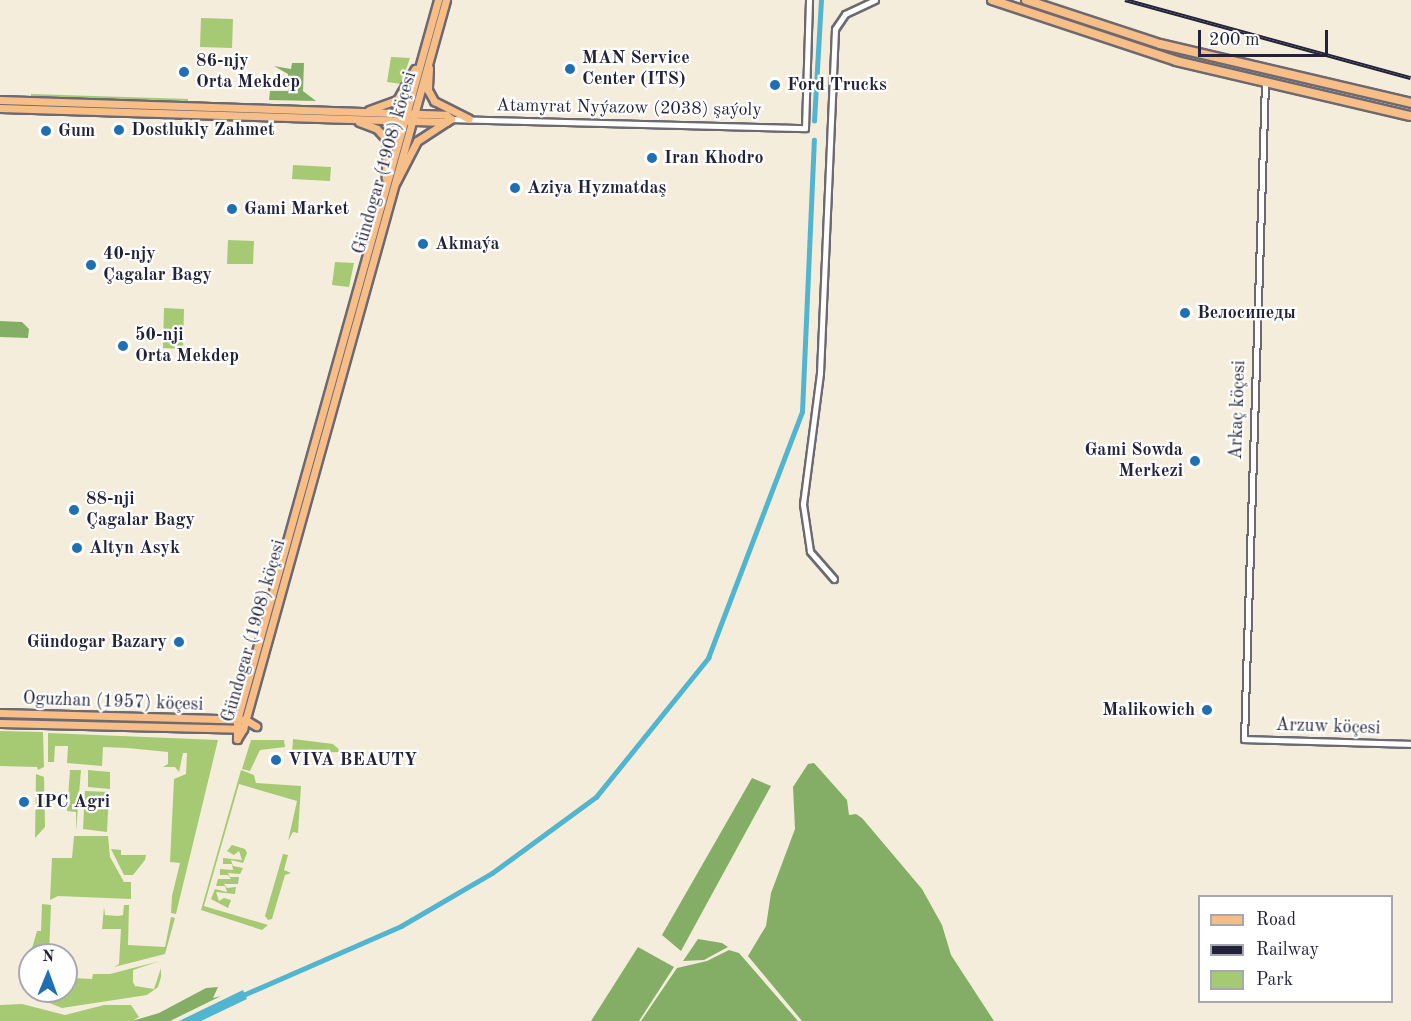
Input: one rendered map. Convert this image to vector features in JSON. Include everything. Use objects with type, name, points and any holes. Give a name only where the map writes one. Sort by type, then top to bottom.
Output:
[{"type":"highway","points":[[992,0],[1128,46],[1265,82],[1411,116]]},
{"type":"highway","points":[[1026,0],[1160,44],[1411,103]]},
{"type":"main road","name":"Gündogar (1908) köçesi","points":[[409,118],[420,62],[438,0]]},
{"type":"main road","name":"Gündogar (1908) köçesi","points":[[235,729],[409,118],[428,64],[446,0]]},
{"type":"main road","points":[[352,116],[397,100],[420,62]]},
{"type":"main road","points":[[428,64],[428,90],[434,101],[469,119]]},
{"type":"main road","name":"Atamyrat Nyýazow (2038) şaýoly","points":[[0,100],[449,121]]},
{"type":"main road","name":"Atamyrat Nyýazow (2038) şaýoly","points":[[0,108],[352,116]]},
{"type":"main road","points":[[352,116],[377,129],[387,140],[391,184]]},
{"type":"main road","points":[[391,184],[417,141],[449,121]]},
{"type":"main road","name":"Gündogar (1908) köçesi","points":[[243,729],[332,392]]},
{"type":"main road","name":"Oguzhan (1957) köçesi","points":[[0,714],[246,720]]},
{"type":"main road","points":[[243,729],[256,726],[246,720]]},
{"type":"main road","name":"Oguzhan (1957) köçesi","points":[[0,723],[243,729]]},
{"type":"street","name":"Atamyrat Nyýazow (2038) şaýoly","points":[[449,121],[469,119],[805,128],[809,0]]},
{"type":"street","points":[[834,579],[810,551],[803,504],[820,373],[835,29],[844,14],[875,0]]},
{"type":"street","name":"Arkaç köçesi","points":[[1244,739],[1265,82]]},
{"type":"street","name":"Arzuw köçesi","points":[[1244,739],[1411,744]]},
{"type":"green space","points":[[201,18],[233,19],[232,48],[200,47]]},
{"type":"green space","points":[[391,57],[410,58],[401,84],[387,82]]},
{"type":"green space","points":[[292,63],[304,63],[303,91],[316,101],[269,100],[270,91],[288,91],[288,74],[274,66],[291,69]]},
{"type":"green space","points":[[31,94],[188,99],[188,101],[31,96]]},
{"type":"green space","points":[[293,165],[331,167],[330,181],[292,179]]},
{"type":"green space","points":[[228,240],[254,241],[253,264],[227,264]]},
{"type":"green space","points":[[335,262],[354,263],[349,287],[332,285]]},
{"type":"green space","points":[[164,308],[184,309],[183,349],[163,348]]},
{"type":"green space","points":[[0,321],[22,322],[29,329],[28,338],[0,337]]},
{"type":"green space","points":[[0,731],[43,732],[44,767],[38,770],[37,767],[0,766]]},
{"type":"green space","points":[[48,733],[218,740],[176,914],[171,913],[172,896],[180,863],[170,862],[174,779],[186,774],[187,753],[183,753],[179,772],[175,767],[163,767],[168,764],[168,752],[127,748],[103,747],[102,766],[67,763],[68,746],[55,746],[54,762],[48,762]]},
{"type":"green space","points":[[293,739],[333,744],[342,752],[292,753]]},
{"type":"green space","points":[[251,740],[284,740],[285,747],[260,750],[250,771],[242,769]]},
{"type":"green space","points":[[814,763],[847,800],[849,815],[856,814],[862,818],[922,889],[942,925],[951,955],[994,1021],[802,1021],[748,956],[766,926],[771,893],[795,829],[793,787],[808,764]]},
{"type":"green space","points":[[70,770],[81,770],[76,831],[76,812],[67,811]]},
{"type":"green space","points":[[88,770],[110,772],[110,789],[88,787]]},
{"type":"green space","points":[[241,770],[254,775],[256,783],[301,786],[298,833],[293,832],[288,841],[297,801],[239,784],[204,906],[268,925],[262,930],[201,910]]},
{"type":"green space","points":[[36,774],[44,777],[45,827],[35,838]]},
{"type":"green space","points":[[752,778],[771,786],[681,951],[662,935]]},
{"type":"green space","points":[[85,791],[109,792],[107,832],[83,829]]},
{"type":"green space","points":[[74,836],[108,836],[110,857],[124,882],[131,882],[131,899],[58,896],[50,900],[52,858],[72,858]]},
{"type":"green space","points":[[232,845],[245,849],[247,853],[243,863],[231,860],[233,866],[243,868],[240,874],[228,873],[230,877],[239,877],[238,884],[224,884],[227,888],[236,887],[235,894],[216,892],[219,901],[224,898],[231,900],[228,908],[211,899],[215,889],[227,892],[225,886],[216,886],[218,879],[231,879],[228,875],[220,875],[220,869],[233,870],[232,864],[223,864],[223,858],[242,860],[239,851],[234,855],[227,851]]},
{"type":"green space","points":[[111,849],[121,850],[121,855],[146,855],[145,860],[133,875],[124,875]]},
{"type":"green space","points":[[283,854],[288,855],[284,870],[291,873],[285,875],[272,919],[268,920],[265,916]]},
{"type":"green space","points":[[42,904],[51,905],[49,943],[34,943],[37,931],[41,931]]},
{"type":"green space","points":[[124,905],[129,905],[128,945],[165,947],[171,917],[175,918],[165,954],[114,967],[119,964],[121,929],[102,929],[104,907],[105,915],[118,916],[123,915]]},
{"type":"green space","points":[[698,939],[722,943],[728,947],[704,960],[683,961]]},
{"type":"green space","points":[[638,947],[674,967],[639,1021],[591,1021]]},
{"type":"green space","points":[[729,950],[739,953],[798,1021],[641,1021],[677,968],[707,961]]},
{"type":"green space","points":[[160,961],[133,970],[135,986],[154,989],[161,968],[158,987],[147,995],[62,1008],[50,1003],[78,1003],[78,978],[92,979],[93,974],[110,974]]},
{"type":"green space","points":[[218,987],[213,998],[221,996],[170,1021],[132,1021],[159,1013],[206,988]]},
{"type":"green space","points":[[22,1004],[65,1015],[104,1005],[131,1005],[139,1017],[132,1021],[0,1021],[0,1005]]},
{"type":"water","points":[[243,990],[247,999],[201,1021],[179,1021]]},
{"type":"waterway","points":[[814,121],[821,0]]},
{"type":"waterway","points":[[241,996],[401,926],[492,873],[596,797],[708,658],[802,412],[814,140]]},
{"type":"railway","points":[[1125,0],[1411,78]]},
{"type":"place","name":"MAN Service Center (ITS)","points":[[570,69]]},
{"type":"place","name":"86-njy Orta Mekdep","points":[[184,72]]},
{"type":"place","name":"Ford Trucks","points":[[775,85]]},
{"type":"place","name":"Dostlukly Zahmet","points":[[119,130]]},
{"type":"place","name":"Gum","points":[[46,131]]},
{"type":"place","name":"Iran Khodro","points":[[652,158]]},
{"type":"place","name":"Aziya Hyzmatdaş","points":[[515,188]]},
{"type":"place","name":"Gami Market","points":[[232,209]]},
{"type":"place","name":"Аkmaýa","points":[[423,244]]},
{"type":"place","name":"40-njy Çagalar Bagy","points":[[91,265]]},
{"type":"place","name":"Велосипеды","points":[[1185,313]]},
{"type":"place","name":"50-nji Orta Mekdep","points":[[123,346]]},
{"type":"place","name":"Gami Sowda Merkezi","points":[[1195,461]]},
{"type":"place","name":"88-nji Çagalar Bagy","points":[[74,510]]},
{"type":"place","name":"Altyn Asyk","points":[[77,548]]},
{"type":"place","name":"Gündogar Bazary","points":[[179,642]]},
{"type":"place","name":"Malikowich","points":[[1207,710]]},
{"type":"place","name":"VIVA BEAUTY","points":[[276,760]]},
{"type":"place","name":"IPC Agri","points":[[24,802]]}]
